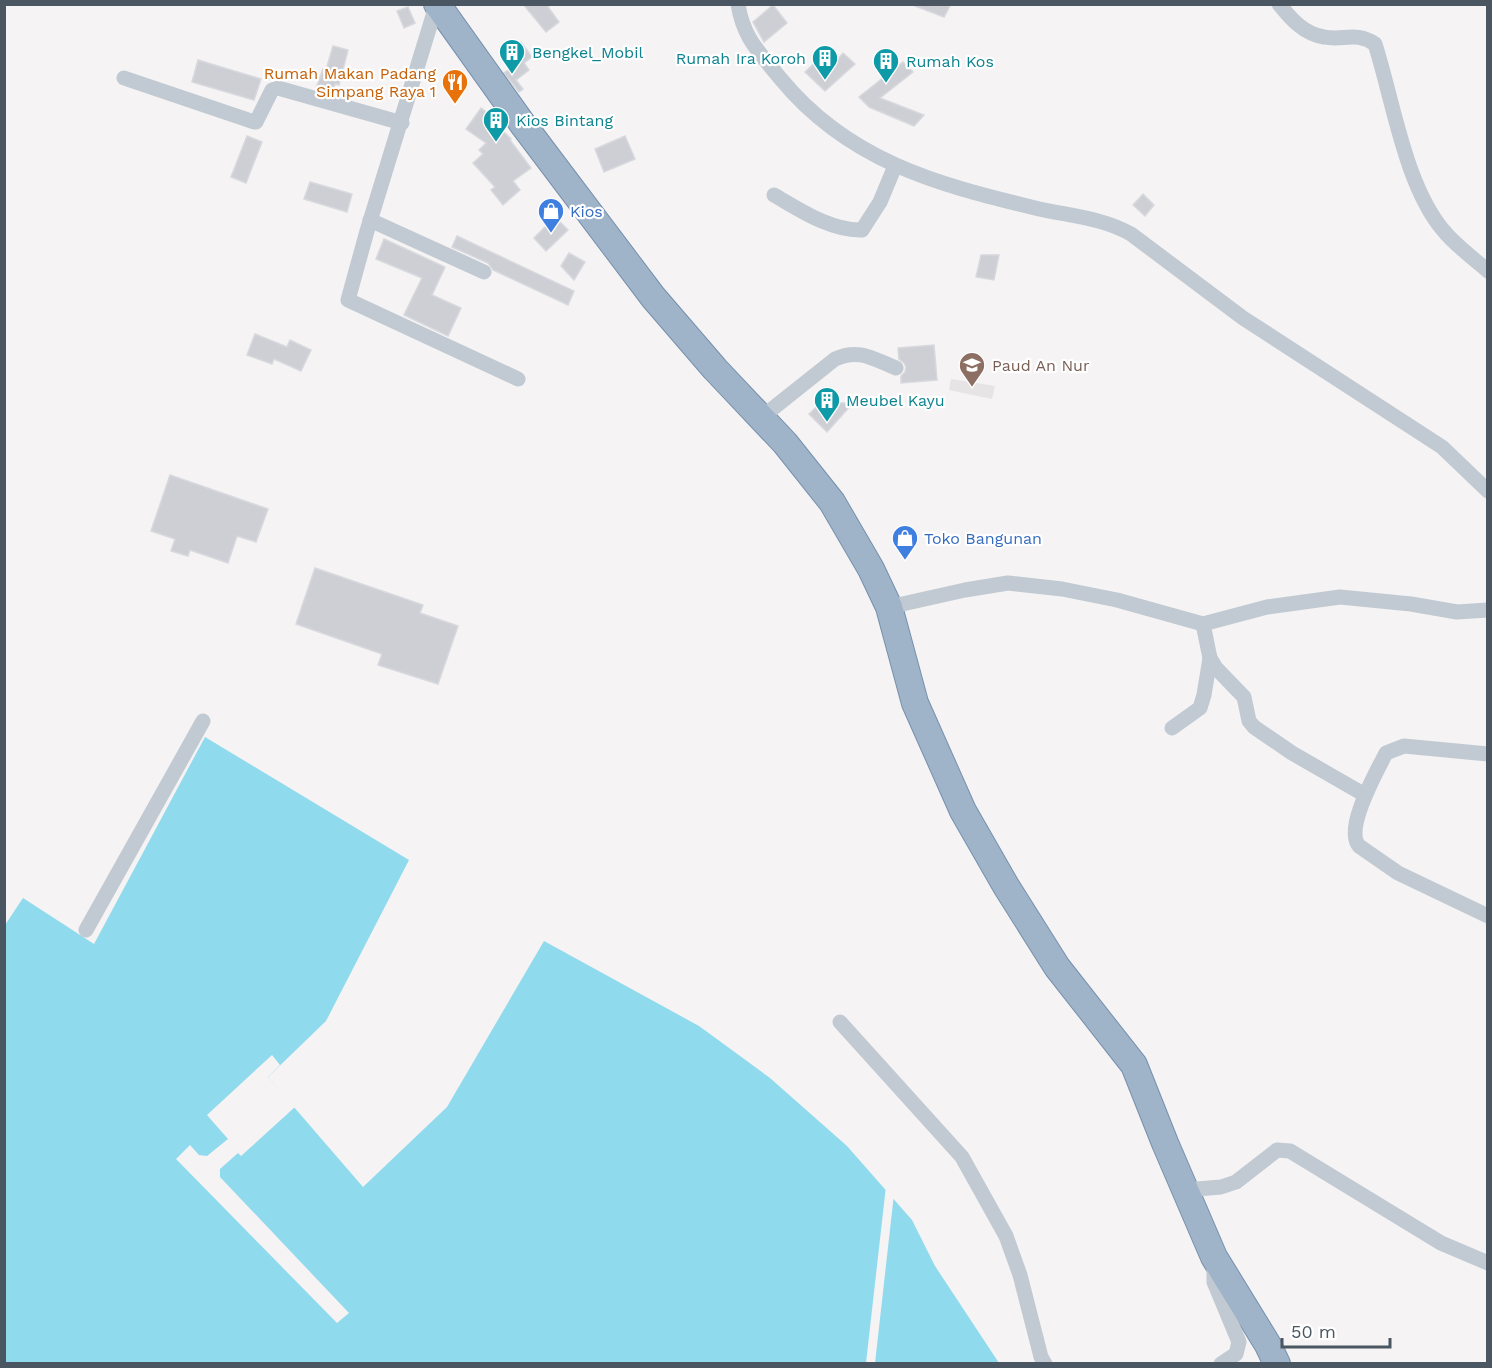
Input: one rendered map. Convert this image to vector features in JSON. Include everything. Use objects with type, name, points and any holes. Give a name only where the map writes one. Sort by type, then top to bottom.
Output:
[{"type":"highway","points":[[437,5],[653,297],[715,369],[785,443],[832,502],[871,569],[889,607],[915,703],[963,811],[1057,968],[1103,1023],[1134,1065],[1214,1257],[1268,1345],[1277,1364]]},
{"type":"street","points":[[738,4],[742,26],[752,44],[786,85],[824,122],[847,139],[895,166],[958,188],[1056,213],[1095,219],[1131,234],[1243,318],[1442,447],[1488,491]]},
{"type":"street","points":[[1279,4],[1292,21],[1306,31],[1325,38],[1365,38],[1375,44],[1400,135],[1431,213],[1444,232],[1488,271]]},
{"type":"street","points":[[437,5],[370,220],[348,300],[518,379]]},
{"type":"street","points":[[124,78],[254,122],[272,90],[278,88],[402,123]]},
{"type":"street","points":[[774,195],[826,222],[853,231],[862,230],[880,202],[895,166]]},
{"type":"street","points":[[370,220],[484,272]]},
{"type":"street","points":[[761,418],[835,359],[847,353],[861,354],[896,368]]},
{"type":"street","points":[[889,607],[1008,583],[1062,589],[1106,598],[1203,624],[1267,607],[1340,597],[1411,604],[1457,612],[1488,610]]},
{"type":"street","points":[[1203,624],[1210,658],[1216,668],[1244,697],[1249,721],[1254,727],[1292,753],[1365,795]]},
{"type":"street","points":[[1172,728],[1200,708],[1210,658]]},
{"type":"street","points":[[86,930],[203,721]]},
{"type":"street","points":[[1488,754],[1404,746],[1386,753],[1365,795],[1354,831],[1354,841],[1359,846],[1398,873],[1488,916]]},
{"type":"street","points":[[840,1022],[962,1157],[1006,1236],[1020,1275],[1041,1357],[1045,1364]]},
{"type":"street","points":[[1185,1190],[1221,1187],[1236,1182],[1278,1150],[1290,1151],[1441,1243],[1488,1263]]},
{"type":"street","points":[[1214,1257],[1214,1282],[1239,1342],[1236,1354],[1221,1364]]},
{"type":"shaded area","name":"Paud An Nur","points":[[951,379],[995,386],[992,399],[949,390]]},
{"type":"water","points":[[205,737],[409,860],[326,1021],[268,1077],[363,1187],[447,1107],[544,941],[699,1026],[770,1078],[847,1146],[912,1220],[935,1266],[999,1363],[5,1364],[5,925],[23,898],[94,944]]},
{"type":"pier","points":[[272,1055],[280,1065],[268,1077],[295,1107],[241,1156],[238,1153],[220,1169],[220,1177],[349,1313],[337,1323],[176,1159],[190,1145],[199,1155],[207,1156],[228,1139],[207,1115]]},
{"type":"pier","points":[[886,1186],[894,1194],[875,1363],[866,1363]]},
{"type":"building","points":[[523,4],[551,4],[548,7],[559,22],[546,32]]},
{"type":"building","points":[[915,4],[951,4],[944,17],[915,6]]},
{"type":"building","points":[[773,5],[787,23],[764,42],[753,22]]},
{"type":"building","points":[[408,7],[415,23],[404,28],[397,11]]},
{"type":"building","name":"Bengkel_Mobil","points":[[521,42],[532,57],[524,63],[529,70],[516,80],[523,89],[519,92],[504,73],[509,69],[500,57]]},
{"type":"building","points":[[333,46],[348,50],[339,85],[335,84],[333,93],[316,89],[323,69],[326,70]]},
{"type":"building","name":"Rumah Ira Koroh","points":[[843,53],[855,64],[825,91],[805,72],[824,54],[833,65]]},
{"type":"building","points":[[198,60],[261,79],[254,100],[192,82]]},
{"type":"building","name":"Rumah Kos","points":[[903,62],[913,72],[880,98],[924,115],[914,126],[869,107],[859,97]]},
{"type":"building","points":[[481,108],[496,119],[494,122],[511,139],[531,168],[513,181],[520,190],[503,205],[491,190],[495,187],[473,163],[483,154],[479,150],[486,143],[466,129]]},
{"type":"building","points":[[247,136],[262,142],[246,183],[231,177]]},
{"type":"building","points":[[625,136],[635,159],[604,172],[595,149]]},
{"type":"building","points":[[310,182],[352,194],[347,212],[304,199]]},
{"type":"building","points":[[1143,194],[1154,205],[1145,216],[1133,205]]},
{"type":"building","name":"Kios","points":[[555,217],[568,230],[546,251],[534,238]]},
{"type":"building","points":[[457,236],[574,291],[568,305],[493,270],[488,263],[452,247]]},
{"type":"building","points":[[384,239],[445,267],[432,295],[461,308],[448,336],[404,315],[422,278],[376,259]]},
{"type":"building","points":[[569,253],[585,262],[574,280],[561,266]]},
{"type":"building","points":[[981,255],[999,255],[994,280],[976,277]]},
{"type":"building","points":[[255,334],[287,347],[290,340],[311,350],[301,371],[274,359],[272,364],[247,355]]},
{"type":"building","points":[[934,345],[937,380],[901,383],[901,376],[906,367],[899,359],[898,348]]},
{"type":"building","name":"Meubel Kayu","points":[[825,399],[830,403],[853,403],[827,432],[809,414]]},
{"type":"building","points":[[170,475],[268,509],[256,542],[237,536],[228,563],[190,550],[188,556],[171,551],[175,539],[151,531]]},
{"type":"building","points":[[315,568],[423,605],[420,613],[458,626],[438,684],[378,665],[382,654],[296,624]]},
{"type":"place","name":"Bengkel_Mobil","points":[[512,75]]},
{"type":"place","name":"Rumah Ira Koroh","points":[[825,81]]},
{"type":"place","name":"Rumah Kos","points":[[886,84]]},
{"type":"place","name":"Rumah Makan Padang Simpang Raya 1","points":[[455,105]]},
{"type":"place","name":"Kios Bintang","points":[[496,143]]},
{"type":"place","name":"Kios","points":[[551,234]]},
{"type":"place","name":"Paud An Nur","points":[[972,388]]},
{"type":"place","name":"Meubel Kayu","points":[[827,423]]},
{"type":"place","name":"Toko Bangunan","points":[[905,561]]}]
